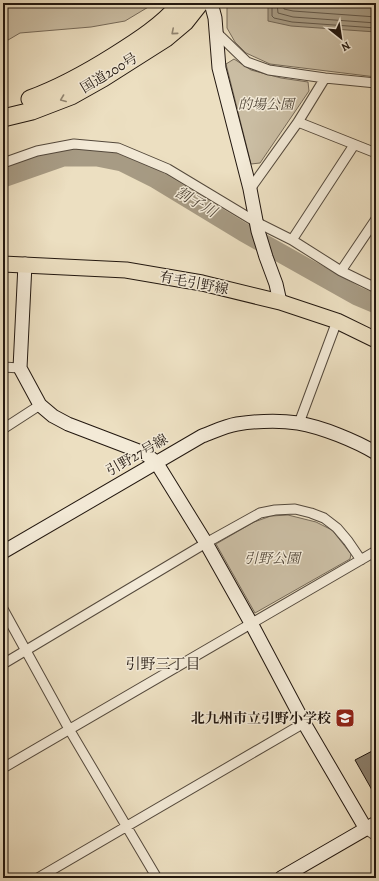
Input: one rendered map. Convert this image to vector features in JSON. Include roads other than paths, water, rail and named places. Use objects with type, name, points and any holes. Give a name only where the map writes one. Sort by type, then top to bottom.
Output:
[{"type":"highway","name":"国道200号","points":[[3,107],[45,94],[82,76],[152,31],[181,3]]},
{"type":"highway","name":"国道200号","points":[[3,118],[32,111],[71,96],[103,78],[166,38],[185,22],[200,3]]},
{"type":"main road","name":"有毛引野線","points":[[3,264],[126,270],[202,283],[280,302],[337,321],[376,340]]},
{"type":"street","points":[[211,3],[215,18],[219,68],[250,189],[257,226],[276,284],[280,302]]},
{"type":"street","points":[[216,32],[247,62],[269,70],[376,83]]},
{"type":"street","points":[[250,189],[298,122],[325,78]]},
{"type":"street","points":[[298,122],[376,153]]},
{"type":"street","points":[[3,163],[37,152],[74,144],[118,148],[168,169],[257,226],[292,240],[341,271],[376,288]]},
{"type":"street","points":[[292,240],[354,145]]},
{"type":"street","points":[[341,271],[376,219]]},
{"type":"street","points":[[24,264],[20,368],[40,405],[53,416],[68,424],[144,453],[156,462],[206,542],[304,723],[373,829],[281,878]]},
{"type":"street","points":[[299,423],[337,321]]},
{"type":"street","points":[[3,367],[20,368]]},
{"type":"street","points":[[3,429],[40,405]]},
{"type":"street","name":"引野27号線","points":[[3,552],[202,436],[236,424],[272,421],[299,423],[332,433],[368,448],[376,453]]},
{"type":"street","points":[[3,664],[206,542],[260,513],[275,510],[294,509],[324,518],[337,528],[361,560]]},
{"type":"street","points":[[3,768],[376,551]]},
{"type":"street","points":[[3,608],[69,729],[157,878]]},
{"type":"street","points":[[38,878],[304,723]]},
{"type":"water","points":[[268,3],[376,3],[376,32],[291,26],[268,21]]},
{"type":"waterway","name":"割子川","points":[[3,178],[63,157],[97,157],[122,162],[154,178],[243,232],[357,296],[376,304]]},
{"type":"place","name":"北九州市立引野小学校","points":[[345,718]]},
{"type":"district","name":"引野三丁目","points":[[163,664]]},
{"type":"park label","name":"的場公園","points":[[266,104]]},
{"type":"park label","name":"引野公園","points":[[272,558]]}]
